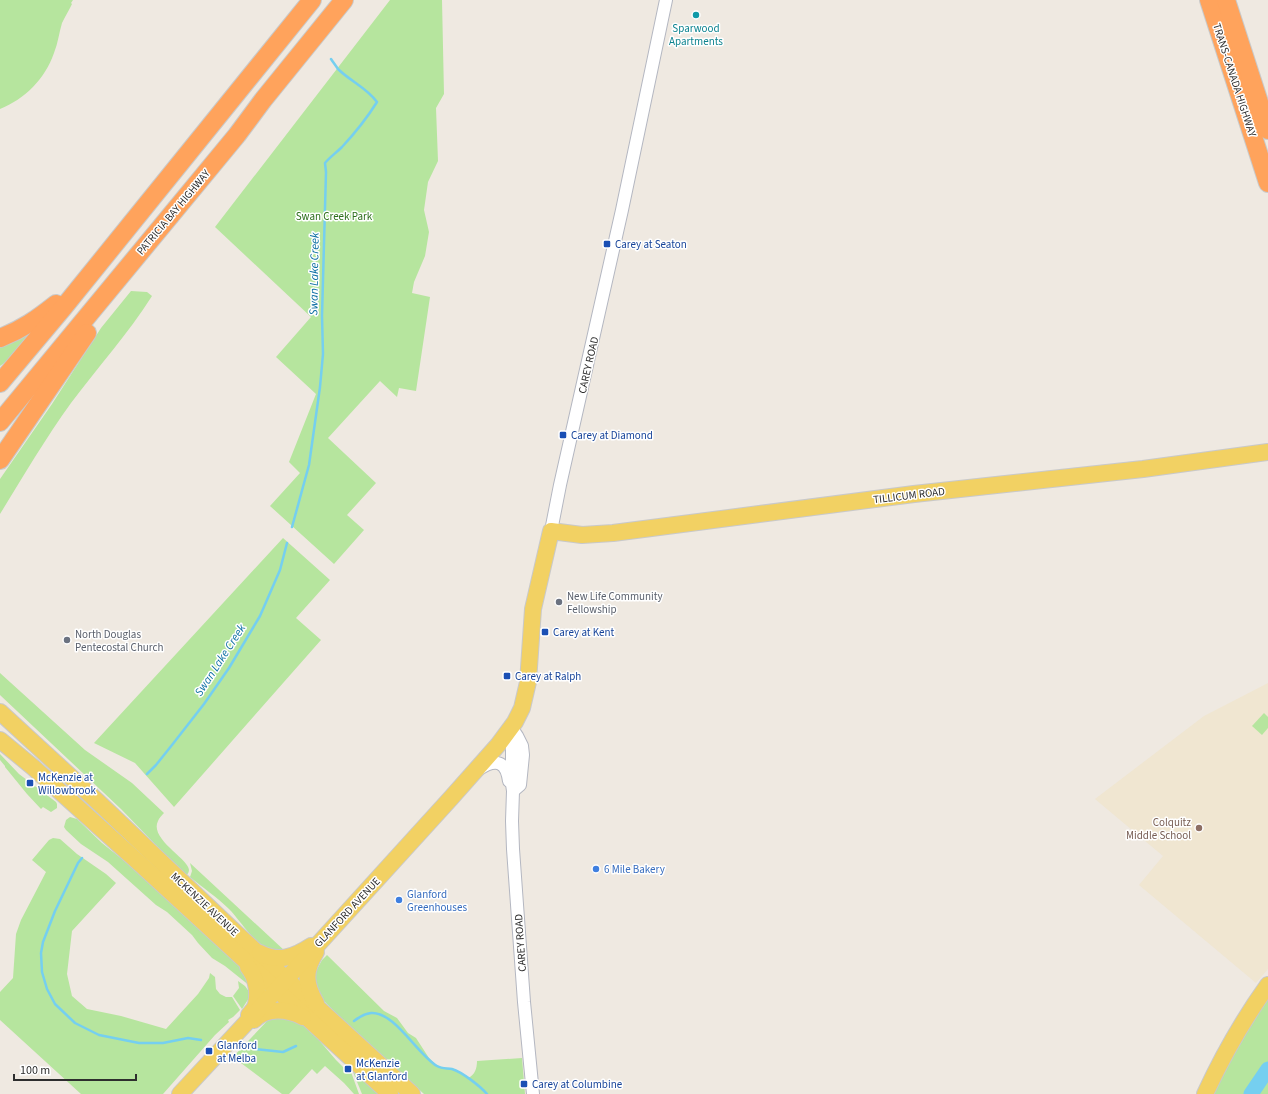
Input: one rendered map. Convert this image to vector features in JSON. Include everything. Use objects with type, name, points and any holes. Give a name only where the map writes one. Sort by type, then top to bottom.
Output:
[{"type":"highway","points":[[0,383],[312,0]]},
{"type":"highway","name":"PATRICIA BAY HIGHWAY","points":[[0,422],[237,135],[263,100],[344,0]]},
{"type":"highway","name":"TRANS-CANADA HIGHWAY","points":[[1209,0],[1268,183]]},
{"type":"highway","name":"TRANS-CANADA HIGHWAY","points":[[1226,0],[1268,130]]},
{"type":"highway","points":[[0,460],[95,323],[150,250],[200,188],[237,135]]},
{"type":"highway","points":[[0,338],[18,331],[38,318],[56,303],[135,208],[159,189]]},
{"type":"main road","name":"TILLICUM ROAD","points":[[550,531],[582,535],[613,533],[914,494],[1143,469],[1268,452]]},
{"type":"main road","name":"CAREY ROAD","points":[[511,728],[518,716],[525,698],[530,664],[533,609],[550,531]]},
{"type":"main road","name":"MCKENZIE AVENUE","points":[[0,712],[247,954]]},
{"type":"main road","name":"GLANFORD AVENUE","points":[[180,1094],[249,1021],[473,774],[511,728]]},
{"type":"main road","name":"MCKENZIE AVENUE","points":[[0,740],[281,984],[315,1016],[390,1094]]},
{"type":"main road","points":[[325,936],[312,957],[307,971],[307,982],[315,1016],[281,1011],[266,1012],[254,1020],[249,1021],[249,1015],[256,1005],[257,994],[256,984],[247,954],[282,958],[298,954],[325,936]]},
{"type":"main road","points":[[1205,1094],[1232,1039],[1268,986]]},
{"type":"main road","name":"MCKENZIE AVENUE","points":[[315,1016],[412,1094]]},
{"type":"street","name":"CAREY ROAD","points":[[550,531],[624,204],[666,0]]},
{"type":"street","name":"CAREY ROAD","points":[[511,728],[520,741],[523,755],[520,785],[513,791],[512,849],[533,1094]]},
{"type":"street","points":[[473,774],[489,764],[495,762],[501,764],[507,772],[509,784],[513,791]]},
{"type":"shaded area","name":"Colquitz Middle School","points":[[1268,683],[1268,969],[1256,983],[1139,885],[1163,856],[1095,799],[1204,716]]},
{"type":"green space","points":[[0,0],[73,0],[62,23],[50,62],[40,80],[18,100],[0,109]]},
{"type":"green space","name":"Swan Creek Park","points":[[390,0],[442,0],[444,94],[436,108],[438,161],[428,182],[424,210],[429,232],[425,256],[414,282],[412,293],[430,297],[416,391],[399,388],[397,397],[380,381],[328,438],[376,483],[347,515],[364,530],[334,564],[270,506],[300,473],[289,462],[316,394],[276,357],[311,317],[215,227]]},
{"type":"green space","points":[[131,291],[147,292],[152,296],[133,324],[61,417],[0,514],[0,479],[52,404],[101,328]]},
{"type":"green space","points":[[40,322],[10,359],[0,366],[0,340]]},
{"type":"green space","points":[[283,538],[330,580],[296,618],[321,640],[174,807],[135,763],[94,743]]},
{"type":"green space","points":[[0,673],[85,750],[132,783],[164,813],[158,821],[157,828],[159,835],[187,865],[189,871],[186,876],[121,809],[0,695]]},
{"type":"green space","points":[[1264,713],[1268,717],[1268,728],[1262,735],[1252,726]]},
{"type":"green space","points":[[0,754],[19,774],[56,802],[57,808],[51,812],[43,807],[41,809],[5,767],[0,760]]},
{"type":"green space","points":[[70,817],[77,819],[102,843],[153,884],[238,962],[250,986],[225,966],[212,958],[192,935],[167,912],[156,905],[108,862],[81,844],[66,830],[64,827],[66,820]]},
{"type":"green space","points":[[53,838],[60,839],[77,854],[106,874],[116,883],[72,931],[67,974],[72,996],[87,1009],[121,1016],[166,1029],[198,994],[209,978],[210,973],[215,977],[216,989],[220,994],[226,997],[232,997],[240,1010],[228,1020],[229,1022],[215,1035],[163,1094],[81,1094],[0,1020],[0,992],[13,978],[16,934],[21,920],[46,872],[32,860],[49,840]]},
{"type":"green space","points":[[190,863],[285,951],[278,952],[270,950],[257,941],[220,900],[190,877],[192,871]]},
{"type":"green space","points":[[327,955],[384,1011],[397,1018],[408,1033],[416,1038],[429,1058],[437,1066],[445,1069],[453,1069],[468,1078],[475,1071],[477,1061],[522,1058],[525,1094],[424,1094],[321,998],[315,986],[315,973],[322,960]]},
{"type":"green space","points":[[238,981],[245,986],[250,993],[249,998],[242,1009],[233,996],[239,988]]},
{"type":"green space","points":[[1268,998],[1268,1094],[1214,1094],[1233,1053]]},
{"type":"green space","points":[[282,1017],[302,1024],[318,1039],[344,1068],[351,1072],[359,1094],[354,1094],[325,1066],[317,1074],[312,1069],[289,1094],[282,1094],[233,1057],[268,1020]]},
{"type":"green space","points":[[353,1072],[383,1094],[362,1094]]},
{"type":"waterway","name":"Swan Lake Creek","points":[[292,527],[309,465],[323,354],[322,316],[325,163],[352,136],[377,102],[373,97],[338,69],[331,59]]},
{"type":"waterway","name":"Swan Lake Creek","points":[[147,774],[156,765],[204,704],[229,668],[260,616],[280,570],[287,543]]},
{"type":"waterway","name":"Swan Lake Creek","points":[[82,858],[78,863],[55,911],[43,942],[41,953],[42,972],[47,989],[55,1004],[75,1023],[99,1035],[139,1043],[163,1043],[188,1038],[201,1040]]},
{"type":"waterway","name":"Swan Lake Creek","points":[[354,1021],[366,1014],[380,1014],[397,1026],[422,1053],[439,1067],[452,1069],[461,1073],[487,1094]]},
{"type":"waterway","name":"Swan Lake Creek","points":[[255,1049],[283,1052],[296,1046]]},
{"type":"waterway","points":[[1251,1094],[1268,1069]]},
{"type":"place","name":"Sparwood Apartments","points":[[696,15]]},
{"type":"place","name":"Carey at Seaton","points":[[607,244]]},
{"type":"place","name":"Carey at Diamond","points":[[563,435]]},
{"type":"place","name":"New Life Community Fellowship","points":[[559,602]]},
{"type":"place","name":"Carey at Kent","points":[[545,632]]},
{"type":"place","name":"North Douglas Pentecostal Church","points":[[67,640]]},
{"type":"place","name":"Carey at Ralph","points":[[507,676]]},
{"type":"place","name":"McKenzie at Willowbrook","points":[[30,783]]},
{"type":"place","name":"Colquitz Middle School","points":[[1199,828]]},
{"type":"place","name":"6 Mile Bakery","points":[[596,869]]},
{"type":"place","name":"Glanford Greenhouses","points":[[399,900]]},
{"type":"place","name":"Glanford at Melba","points":[[209,1051]]},
{"type":"place","name":"McKenzie at Glanford","points":[[348,1069]]},
{"type":"place","name":"Carey at Columbine","points":[[524,1084]]}]
